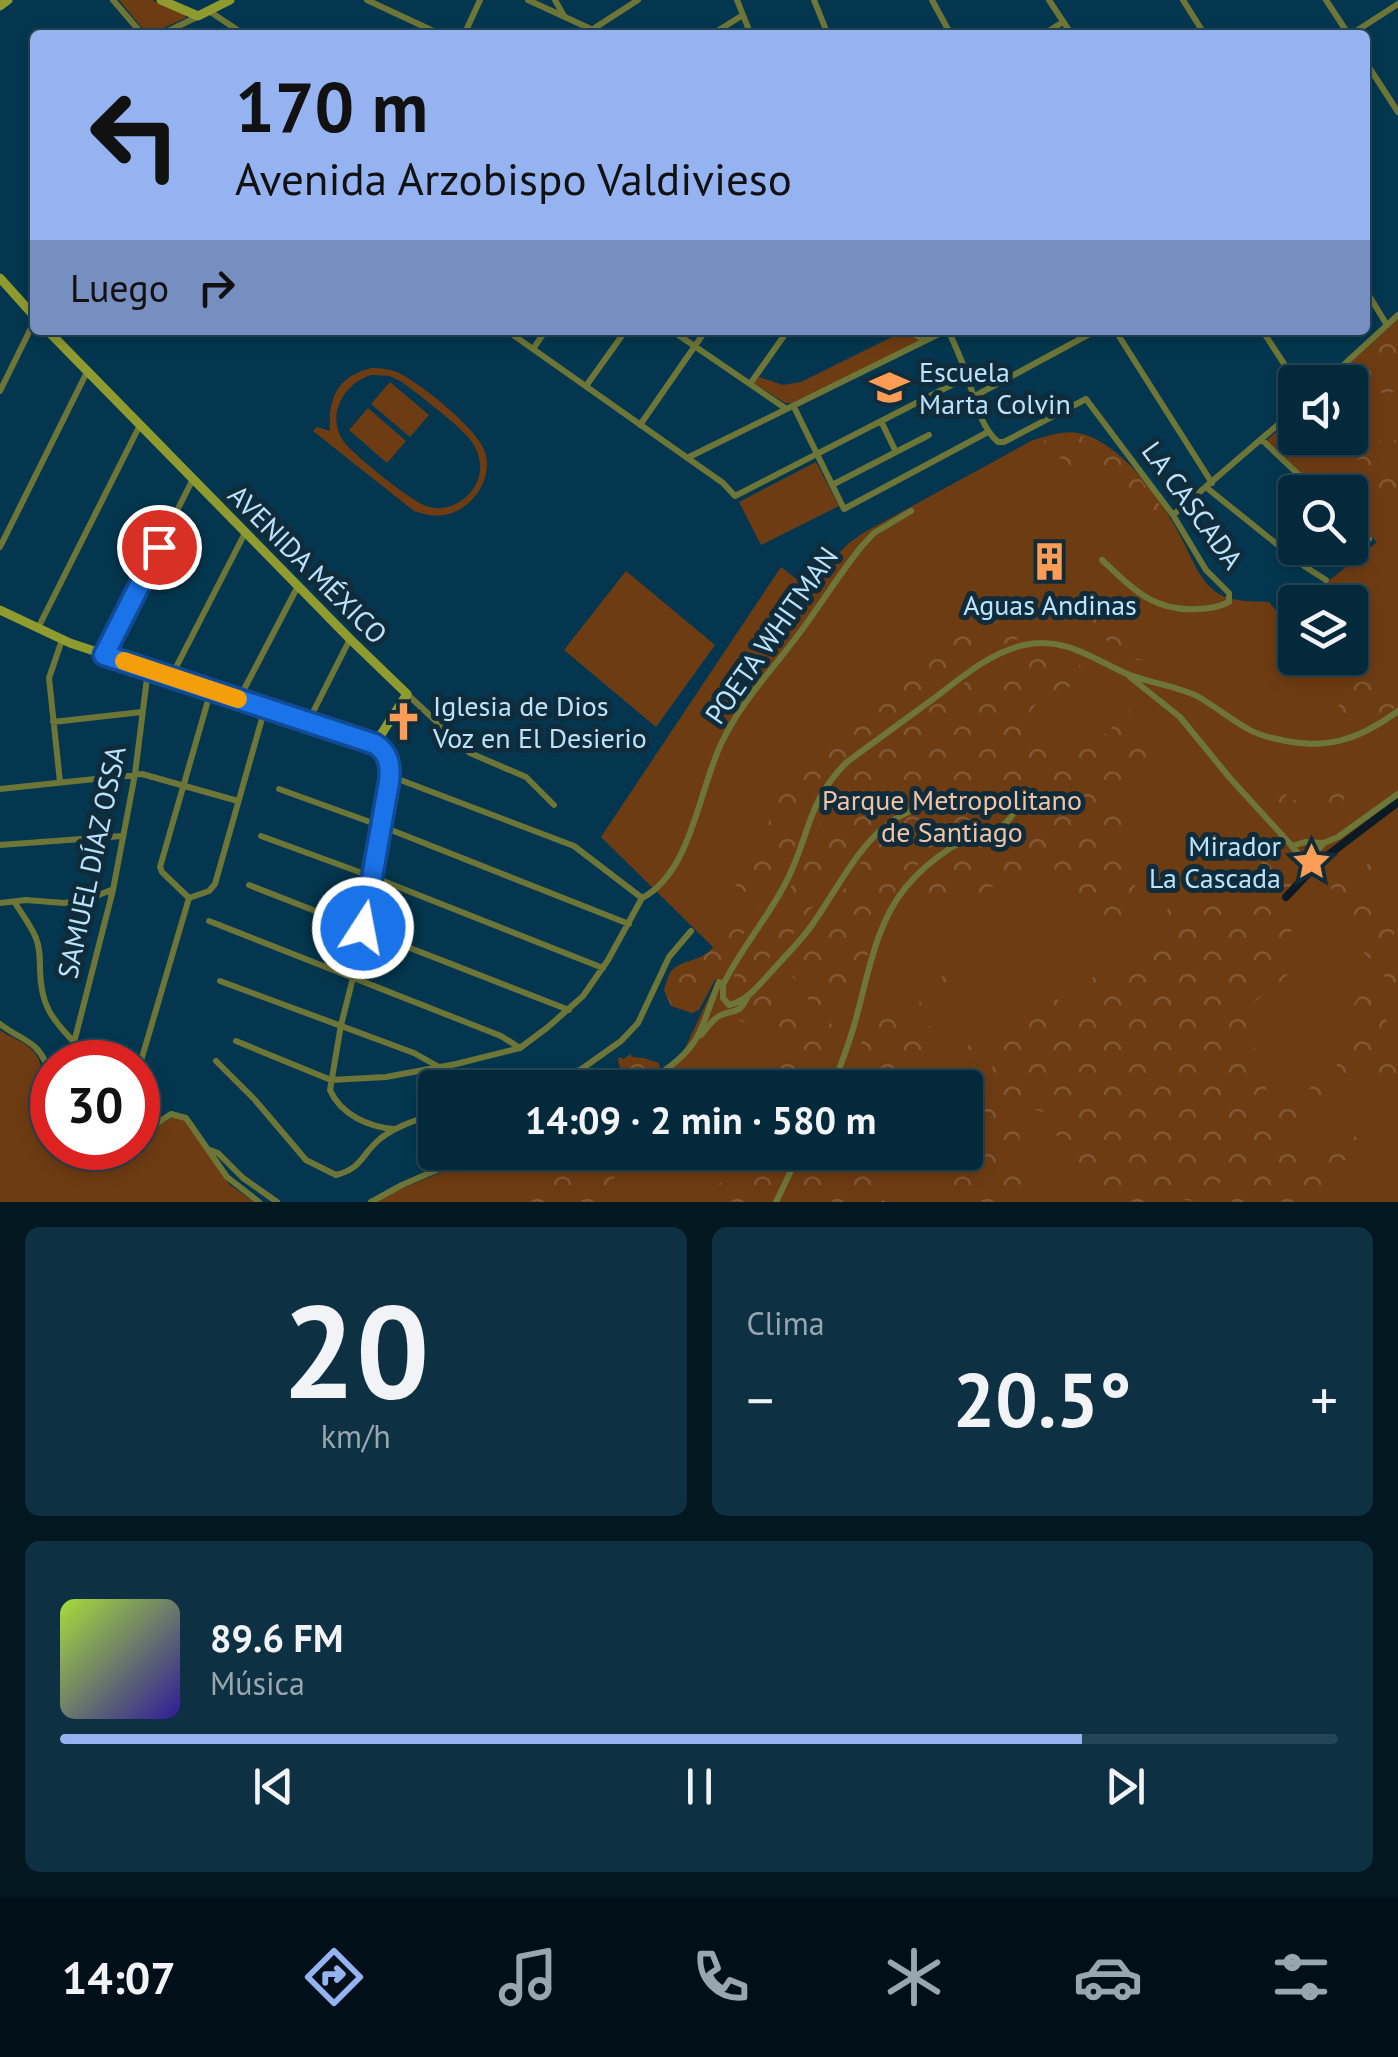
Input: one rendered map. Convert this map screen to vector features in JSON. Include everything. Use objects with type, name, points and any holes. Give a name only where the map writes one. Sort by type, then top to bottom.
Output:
[{"type":"street","points":[[0,6],[8,0]]},
{"type":"street","points":[[112,0],[139,30]]},
{"type":"street","points":[[161,0],[198,16]]},
{"type":"street","points":[[170,30],[230,0]]},
{"type":"street","points":[[367,0],[431,30]]},
{"type":"street","points":[[466,30],[480,0]]},
{"type":"street","points":[[528,0],[592,30],[638,0]]},
{"type":"street","points":[[554,0],[565,17]]},
{"type":"street","points":[[737,0],[749,30]]},
{"type":"street","points":[[814,0],[826,30]]},
{"type":"street","points":[[932,0],[948,30]]},
{"type":"street","points":[[1049,0],[1069,30]]},
{"type":"street","points":[[1183,0],[1202,30]]},
{"type":"street","points":[[1326,0],[1346,30]]},
{"type":"street","points":[[1357,30],[1398,4]]},
{"type":"street","points":[[210,11],[238,30]]},
{"type":"street","points":[[719,30],[743,15]]},
{"type":"street","points":[[1050,30],[1063,22]]},
{"type":"street","points":[[1370,68],[1398,112]]},
{"type":"street","points":[[0,278],[30,313]]},
{"type":"street","points":[[1370,298],[1387,325]]},
{"type":"street","points":[[1343,365],[1398,314]]},
{"type":"street","points":[[0,390],[30,329]]},
{"type":"street","name":"AVENIDA MÉXICO","points":[[52,335],[350,640],[470,753],[526,777],[554,805]]},
{"type":"street","points":[[513,335],[723,483],[735,496],[968,377]]},
{"type":"street","points":[[533,349],[543,335]]},
{"type":"street","points":[[586,386],[622,335]]},
{"type":"street","points":[[679,335],[790,408],[844,508],[988,432],[950,335]]},
{"type":"street","points":[[640,425],[702,335]]},
{"type":"street","points":[[750,384],[784,335]]},
{"type":"street","points":[[916,335],[927,340]]},
{"type":"street","points":[[686,458],[938,335]]},
{"type":"street","points":[[973,397],[1088,335]]},
{"type":"street","points":[[1118,335],[1210,485],[1304,566],[1326,580]]},
{"type":"street","points":[[1265,335],[1285,365]]},
{"type":"street","points":[[0,547],[87,372]]},
{"type":"street","name":"LA CASCADA","points":[[988,432],[998,442],[1004,442],[1086,399],[1174,515],[1198,560],[1229,593],[1229,602],[1218,608],[1166,608],[1137,591],[1102,560]]},
{"type":"street","points":[[880,421],[896,452]]},
{"type":"street","points":[[1174,515],[1278,424]]},
{"type":"street","points":[[38,629],[140,425]]},
{"type":"street","points":[[832,486],[929,435]]},
{"type":"street","points":[[1261,439],[1299,475]]},
{"type":"street","points":[[104,655],[192,479]]},
{"type":"street","name":"POETA WHITMAN","points":[[236,1041],[330,1080],[386,1077],[520,1048],[569,1010],[603,968],[642,898],[662,882],[682,851],[722,742],[749,698],[862,546],[911,511]]},
{"type":"street","points":[[171,678],[246,532]]},
{"type":"street","points":[[239,699],[298,586]]},
{"type":"street","points":[[0,611],[104,655],[375,744],[386,755],[390,776],[330,1090],[338,1103],[366,1124],[394,1129]]},
{"type":"street","points":[[60,782],[49,678],[62,640]]},
{"type":"street","points":[[308,722],[350,640]]},
{"type":"street","points":[[838,1070],[878,942],[899,896],[939,856],[960,842],[1009,822],[1016,809],[1011,800],[997,797],[936,801],[912,808],[886,824],[867,842],[801,940],[748,995],[729,1005],[722,998],[723,985],[784,885],[820,794],[847,762],[990,658],[1044,642],[1066,645],[1125,672],[1178,688],[1254,732],[1297,743],[1314,745],[1353,737],[1398,711]]},
{"type":"street","name":"SAMUEL DÍAZ OSSA","points":[[74,1040],[113,890],[135,774],[148,670]]},
{"type":"street","points":[[1125,672],[1180,717],[1307,862],[1324,844],[1398,794]]},
{"type":"street","points":[[189,898],[160,866],[211,690]]},
{"type":"street","points":[[375,744],[407,694]]},
{"type":"street","points":[[189,898],[215,884],[265,708]]},
{"type":"street","points":[[54,722],[142,712]]},
{"type":"street","points":[[0,788],[142,774],[238,801]]},
{"type":"street","points":[[390,776],[574,846],[642,898]]},
{"type":"street","points":[[279,789],[629,924]]},
{"type":"street","points":[[0,845],[122,836]]},
{"type":"street","points":[[260,836],[603,968]]},
{"type":"street","points":[[1292,846],[1305,842],[1324,844]]},
{"type":"street","points":[[249,885],[569,1010]]},
{"type":"street","points":[[0,903],[64,903],[113,890]]},
{"type":"street","points":[[147,1040],[189,898]]},
{"type":"street","points":[[15,903],[35,935],[40,952],[44,1004],[71,1040]]},
{"type":"street","points":[[209,922],[502,1036],[520,1048]]},
{"type":"street","points":[[580,1070],[638,1023],[669,957],[691,931]]},
{"type":"street","points":[[220,980],[414,1053],[440,1067]]},
{"type":"street","points":[[697,1037],[719,982]]},
{"type":"street","points":[[665,1070],[720,1016],[745,1005],[748,995]]},
{"type":"street","points":[[0,1024],[30,1044]]},
{"type":"street","points":[[216,1061],[306,1160],[336,1175],[352,1171],[376,1142],[394,1129],[418,1120]]},
{"type":"street","points":[[160,1120],[180,1114],[190,1121],[227,1177],[260,1202]]},
{"type":"street","points":[[209,1150],[218,1152],[243,1178],[276,1202]]},
{"type":"street","points":[[371,1202],[435,1170]]},
{"type":"street","points":[[776,1202],[791,1170]]},
{"type":"green space","points":[[119,0],[152,0],[186,18],[159,30],[144,30]]},
{"type":"green space","name":"Parque Metropolitano de Santiago","points":[[1398,319],[1398,1202],[375,1202],[446,1170],[983,1170],[983,1070],[667,1070],[680,1059],[716,982],[715,949],[601,837],[781,567],[805,586],[863,533],[1033,440],[1056,434],[1073,432],[1095,439],[1126,461],[1153,492],[1203,579],[1215,592],[1240,600],[1269,602],[1278,613],[1278,675],[1368,675],[1368,585],[1323,585],[1348,565],[1368,565],[1368,549],[1377,542],[1368,534],[1368,475],[1302,475],[1281,455],[1368,455],[1368,365],[1348,365]]},
{"type":"green space","points":[[1398,321],[1398,390],[1384,395],[1368,379],[1368,365],[1360,365],[1359,359]]},
{"type":"green space","points":[[896,335],[933,335],[792,403],[785,403],[754,383],[759,377],[783,385],[801,382]]},
{"type":"green space","points":[[379,368],[401,374],[449,409],[472,432],[485,452],[486,473],[478,492],[463,507],[440,516],[414,511],[313,431],[317,427],[330,431],[333,399],[343,383],[359,372]],"holes":[[[371,375],[390,376],[450,419],[476,449],[480,464],[478,480],[469,495],[454,505],[429,507],[411,497],[360,458],[339,432],[337,411],[353,385]]]},
{"type":"green space","points":[[390,382],[429,415],[410,437],[371,404]]},
{"type":"green space","points":[[368,408],[406,441],[387,463],[349,430]]},
{"type":"green space","name":"Parque Metropolitano de Santiago","points":[[1278,430],[1278,452],[1266,441]]},
{"type":"green space","points":[[1077,434],[1106,449],[1140,479],[1168,517],[1168,531],[1148,525],[1131,499],[1115,485],[1102,483],[1089,470],[1077,470],[1059,457],[1050,458],[1040,446],[1052,437]]},
{"type":"green space","points":[[1398,437],[1398,510],[1368,475],[1356,468],[1360,456],[1368,455],[1368,447],[1373,443],[1391,444]]},
{"type":"green space","points":[[816,462],[839,506],[761,545],[739,502]]},
{"type":"green space","points":[[626,571],[715,645],[656,727],[564,650]]},
{"type":"green space","points":[[1095,616],[1114,621],[1109,624],[1126,641],[1124,646],[1132,645],[1156,655],[1137,660],[1115,651],[1116,644],[1107,642],[1103,632],[1091,632],[1082,624]]},
{"type":"green space","points":[[995,621],[1029,629],[1027,636],[971,663],[870,738],[824,779],[816,778],[793,812],[798,816],[796,840],[779,884],[752,911],[743,935],[727,949],[723,965],[699,1010],[692,1013],[671,1006],[664,990],[670,973],[707,953],[714,947],[721,923],[735,921],[746,912],[748,894],[735,885],[763,838],[796,764],[812,757],[866,696],[897,672],[972,622]]},
{"type":"green space","points":[[1368,644],[1376,683],[1382,691],[1398,684],[1398,705],[1372,725],[1353,723],[1331,735],[1325,733],[1339,705],[1339,675],[1368,675]]},
{"type":"green space","points":[[1031,650],[1069,656],[1084,673],[1065,691],[1045,697],[1026,718],[1038,738],[1072,744],[1093,733],[1107,734],[1115,724],[1117,710],[1124,706],[1136,717],[1135,739],[1152,750],[1145,764],[1133,772],[1135,787],[1117,797],[1119,812],[1140,818],[1122,844],[1141,901],[1133,924],[1120,936],[1077,913],[1060,894],[1051,863],[953,903],[927,905],[914,901],[918,887],[937,866],[1010,834],[1025,820],[1025,805],[1013,796],[992,791],[918,797],[865,834],[790,938],[780,941],[754,982],[732,987],[734,975],[794,882],[834,794],[850,774],[889,737],[974,676],[988,675],[997,668],[997,661]]},
{"type":"green space","points":[[1330,781],[1343,785],[1344,790],[1335,820],[1332,806],[1321,798],[1286,821],[1280,820],[1261,790],[1286,792],[1287,803]]},
{"type":"green space","points":[[968,803],[979,811],[975,820],[917,865],[889,902],[855,996],[833,1007],[818,1008],[792,976],[793,970],[817,938],[864,858],[885,833],[908,816]]},
{"type":"green space","points":[[1275,852],[1309,867],[1298,883],[1295,918],[1285,943],[1289,950],[1300,953],[1279,984],[1255,1001],[1247,1022],[1268,1094],[1285,1108],[1296,1111],[1315,1080],[1328,1075],[1330,1082],[1315,1112],[1195,1201],[1162,1197],[1157,1202],[1099,1202],[1093,1194],[1093,1184],[1098,1180],[1099,1170],[1083,1164],[1071,1180],[1063,1173],[1065,1166],[1051,1114],[1017,1105],[1026,1178],[1030,1181],[1028,1186],[1020,1184],[1017,1192],[1029,1197],[1027,1202],[948,1202],[946,1186],[952,1170],[983,1170],[983,1098],[992,1098],[996,1054],[1022,1004],[1023,998],[1016,994],[1015,987],[1031,985],[1045,990],[1066,1011],[1083,979],[1102,976],[1117,983],[1146,957],[1156,945],[1164,914],[1177,897],[1219,888],[1244,877]]},
{"type":"green space","points":[[1386,853],[1372,871],[1382,873],[1375,882],[1372,907],[1395,929],[1392,941],[1398,953],[1398,1008],[1378,962],[1365,956],[1363,946],[1345,927],[1349,921],[1347,912],[1339,909],[1329,883],[1316,888],[1313,882],[1335,862],[1350,864],[1346,881],[1354,882],[1371,860]]},
{"type":"green space","points":[[960,970],[977,980],[969,987],[955,987],[947,1007],[929,1018],[926,1023],[933,1029],[926,1051],[897,1070],[853,1070],[866,1027],[885,1001],[919,1008],[920,996],[935,978]]},
{"type":"green space","points":[[1372,984],[1379,988],[1388,1029],[1398,1035],[1398,1093],[1385,1084],[1336,1072],[1339,1048],[1353,1028],[1348,1015]]},
{"type":"green space","points":[[769,986],[782,1004],[783,1014],[798,1023],[829,1022],[844,1036],[844,1046],[836,1061],[812,1062],[792,1031],[752,1026],[737,1018]]},
{"type":"green space","points":[[0,1030],[30,1048],[30,1170],[160,1170],[160,1125],[174,1116],[186,1121],[229,1184],[254,1202],[0,1202]]},
{"type":"green space","points":[[977,1038],[970,1070],[960,1070],[967,1048]]},
{"type":"green space","points":[[799,1051],[806,1064],[820,1070],[779,1070],[785,1057]]},
{"type":"green space","points":[[630,1054],[659,1063],[660,1068],[623,1070],[618,1061],[619,1057],[624,1059]]},
{"type":"green space","points":[[1345,1132],[1358,1138],[1363,1146],[1353,1159],[1326,1163],[1339,1174],[1342,1188],[1324,1191],[1332,1202],[1212,1200],[1277,1150],[1290,1146],[1307,1152]]},
{"type":"green space","points":[[587,1170],[629,1170],[601,1191],[604,1202],[512,1202],[514,1188],[522,1196],[533,1179],[562,1171],[576,1173],[590,1184]]},
{"type":"green space","points":[[696,1170],[694,1179],[677,1187],[669,1173]]},
{"type":"green space","points":[[732,1170],[776,1170],[777,1181],[767,1202],[703,1202]]},
{"type":"green space","points":[[807,1170],[887,1170],[892,1177],[881,1180],[880,1192],[884,1201],[889,1202],[814,1202],[820,1195],[828,1194],[828,1186],[800,1185]]},
{"type":"waterway","points":[[1286,897],[1319,862],[1398,802]]},
{"type":"slow traffic","points":[[124,661],[238,699]]},
{"type":"place","name":"Escuela Marta Colvin","points":[[889,387]]},
{"type":"place","name":"Aguas Andinas","points":[[1050,562]]},
{"type":"place","name":"Iglesia de Dios Voz en El Desierio","points":[[403,721]]},
{"type":"place","name":"Mirador La Cascada","points":[[1311,861]]},
{"type":"route","points":[[159,547],[104,655],[375,744],[386,755],[389,782],[363,928]]}]
